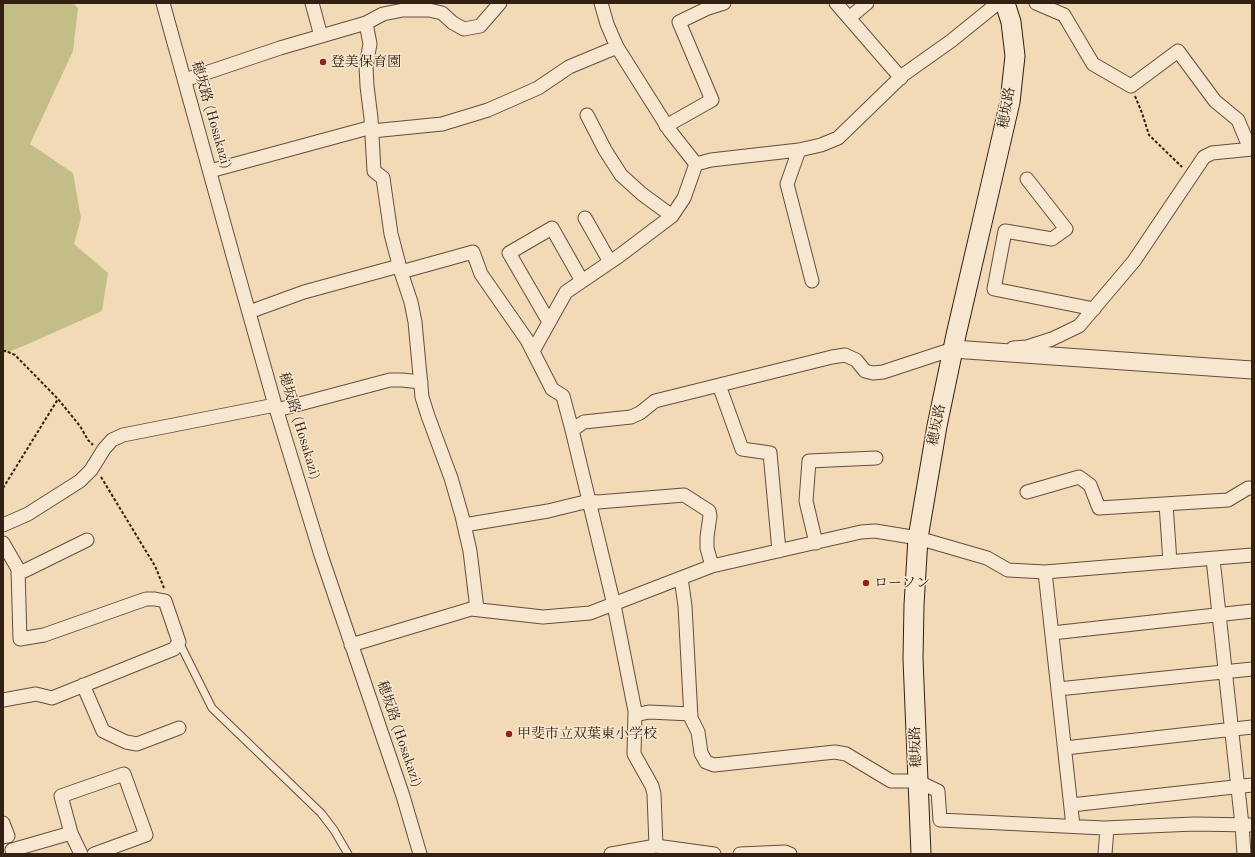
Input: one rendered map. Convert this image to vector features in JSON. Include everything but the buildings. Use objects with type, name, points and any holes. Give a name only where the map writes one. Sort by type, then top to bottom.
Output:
[{"type":"main road","name":"穂坂路","points":[[921,854],[913,659],[914,605],[918,538],[937,426],[953,349],[1010,102],[1015,56],[1011,22],[1005,3]]},
{"type":"street","name":"穂坂路 (Hosakazi)","points":[[163,3],[276,407],[321,555],[403,796],[420,854]]},
{"type":"street","points":[[312,3],[321,36]]},
{"type":"street","points":[[184,80],[280,48],[366,23],[383,14],[390,8],[403,10],[430,10],[442,13],[453,23],[464,29],[480,26],[500,3]]},
{"type":"street","points":[[601,3],[607,24],[617,47],[666,126],[696,164]]},
{"type":"street","points":[[666,126],[712,100],[679,22],[708,8],[724,3]]},
{"type":"street","points":[[836,3],[901,78]]},
{"type":"street","points":[[849,18],[867,3]]},
{"type":"street","points":[[696,164],[711,160],[799,150],[821,145],[838,138],[901,78],[951,41],[998,3]]},
{"type":"street","points":[[990,351],[1027,347],[1052,339],[1079,326],[1134,261],[1204,157],[1212,153],[1251,149],[1238,120],[1215,101],[1178,51],[1131,86],[1093,64],[1064,15],[1036,3]]},
{"type":"street","points":[[366,23],[370,44],[366,66],[374,171],[383,178],[391,234],[400,269],[411,302],[415,322],[422,397],[451,478],[464,525],[470,551],[477,609]]},
{"type":"street","points":[[210,171],[372,129],[442,124],[488,110],[538,88],[569,67],[617,47]]},
{"type":"street","points":[[587,115],[605,150],[621,174],[642,194],[672,216]]},
{"type":"street","points":[[799,150],[787,184],[812,281]]},
{"type":"street","points":[[533,351],[566,292],[610,262],[672,216],[684,198],[696,164]]},
{"type":"street","points":[[1026,179],[1066,229],[1052,239],[1005,230],[994,289],[1094,309]]},
{"type":"street","points":[[585,218],[610,262]]},
{"type":"street","points":[[549,322],[509,253],[552,228],[582,281]]},
{"type":"street","points":[[249,312],[304,292],[473,252],[481,274],[527,340],[552,389],[563,396],[614,605],[635,715],[634,754],[652,786],[654,794],[656,846]]},
{"type":"street","points":[[572,430],[584,422],[631,417],[640,414],[655,401],[845,355],[856,360],[864,371],[873,373],[883,372],[953,349],[1252,370]]},
{"type":"street","points":[[3,524],[28,514],[80,481],[98,460],[112,440],[123,435],[276,407],[390,380],[421,382]]},
{"type":"street","points":[[719,385],[742,449],[770,453],[780,551]]},
{"type":"street","points":[[816,543],[806,501],[809,461],[876,458]]},
{"type":"street","points":[[1026,492],[1079,477],[1090,485],[1099,508],[1228,500],[1248,488],[1252,488]]},
{"type":"street","points":[[464,525],[548,511],[589,501],[598,502],[684,495],[709,511],[710,516],[707,548],[712,566]]},
{"type":"street","points":[[1166,504],[1170,562]]},
{"type":"street","points":[[351,645],[471,608],[543,617],[590,613],[712,566],[861,532],[876,531],[918,538],[988,558],[1008,570],[1045,572],[1252,555]]},
{"type":"street","points":[[18,574],[87,540]]},
{"type":"street","points":[[3,543],[18,569],[20,639],[44,635],[146,599],[155,599],[165,601],[179,642],[174,649],[52,698],[36,694],[3,700]]},
{"type":"street","points":[[1213,559],[1237,787],[1247,825],[1244,854]]},
{"type":"street","points":[[1045,572],[1073,826]]},
{"type":"street","points":[[681,578],[685,606],[691,718],[698,732],[701,753],[706,762],[714,765],[835,752],[846,754],[891,781],[918,781],[938,790],[940,820],[1107,828],[1194,824],[1247,825]]},
{"type":"street","points":[[1052,633],[1252,612]]},
{"type":"street","points":[[1058,689],[1252,669]]},
{"type":"street","points":[[83,686],[103,731],[126,742],[137,744],[179,728]]},
{"type":"street","points":[[635,715],[649,712],[691,714]]},
{"type":"street","points":[[1065,748],[1252,727]]},
{"type":"street","points":[[81,854],[71,833],[61,796],[124,774],[146,835],[94,854]]},
{"type":"street","points":[[1071,805],[1252,785]]},
{"type":"street","points":[[3,823],[5,837],[13,852],[71,833]]},
{"type":"street","points":[[1105,854],[1107,828]]},
{"type":"street","points":[[611,854],[656,846],[714,854]]},
{"type":"street","points":[[740,854],[785,852],[790,854]]},
{"type":"lane","points":[[179,642],[212,708],[321,814],[334,830],[348,854]]},
{"type":"path","points":[[1131,86],[1149,135],[1192,175]]},
{"type":"path","points":[[3,351],[15,354],[58,399],[80,426],[156,566],[166,592],[165,601]]},
{"type":"path","points":[[3,488],[58,399]]},
{"type":"shaded area","points":[[3,3],[73,3],[78,8],[73,51],[30,144],[73,173],[81,218],[74,244],[108,273],[102,311],[3,354]]},
{"type":"place","name":"登美保育園","points":[[323,62]]},
{"type":"place","name":"ローソン","points":[[866,583]]},
{"type":"place","name":"甲斐市立双葉東小学校","points":[[509,734]]}]
